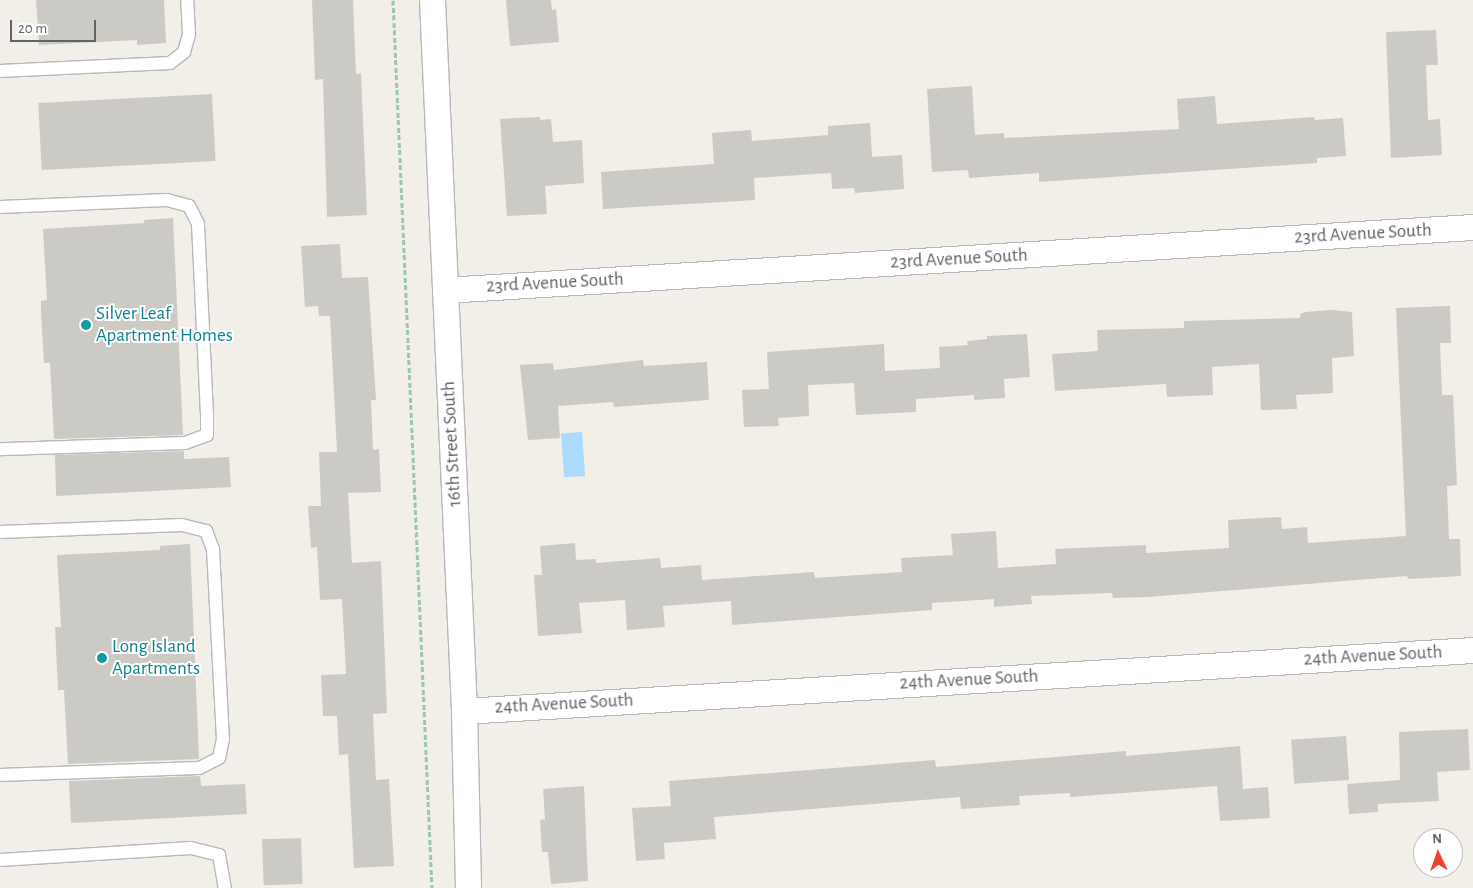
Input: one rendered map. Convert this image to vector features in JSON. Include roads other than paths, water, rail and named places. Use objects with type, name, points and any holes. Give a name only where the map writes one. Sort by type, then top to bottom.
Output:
[{"type":"street","name":"16th Street South","points":[[432,0],[464,710],[468,888]]},
{"type":"street","name":"23rd Avenue South","points":[[445,290],[1473,227]]},
{"type":"street","name":"24th Avenue South","points":[[464,710],[1473,650]]},
{"type":"lane","points":[[0,70],[170,63],[184,52],[189,34],[188,0]]},
{"type":"lane","points":[[0,207],[167,200],[189,206],[198,224],[207,435],[185,443],[0,450]]},
{"type":"lane","points":[[0,532],[182,525],[206,531],[213,550],[223,739],[219,758],[199,768],[0,775]]},
{"type":"lane","points":[[0,860],[191,848],[219,855],[225,888]]},
{"type":"water","points":[[582,432],[585,476],[564,477],[561,433]]},
{"type":"place","name":"Silver Leaf Apartment Homes","points":[[86,325]]},
{"type":"place","name":"Long Island Apartments","points":[[102,658]]}]
